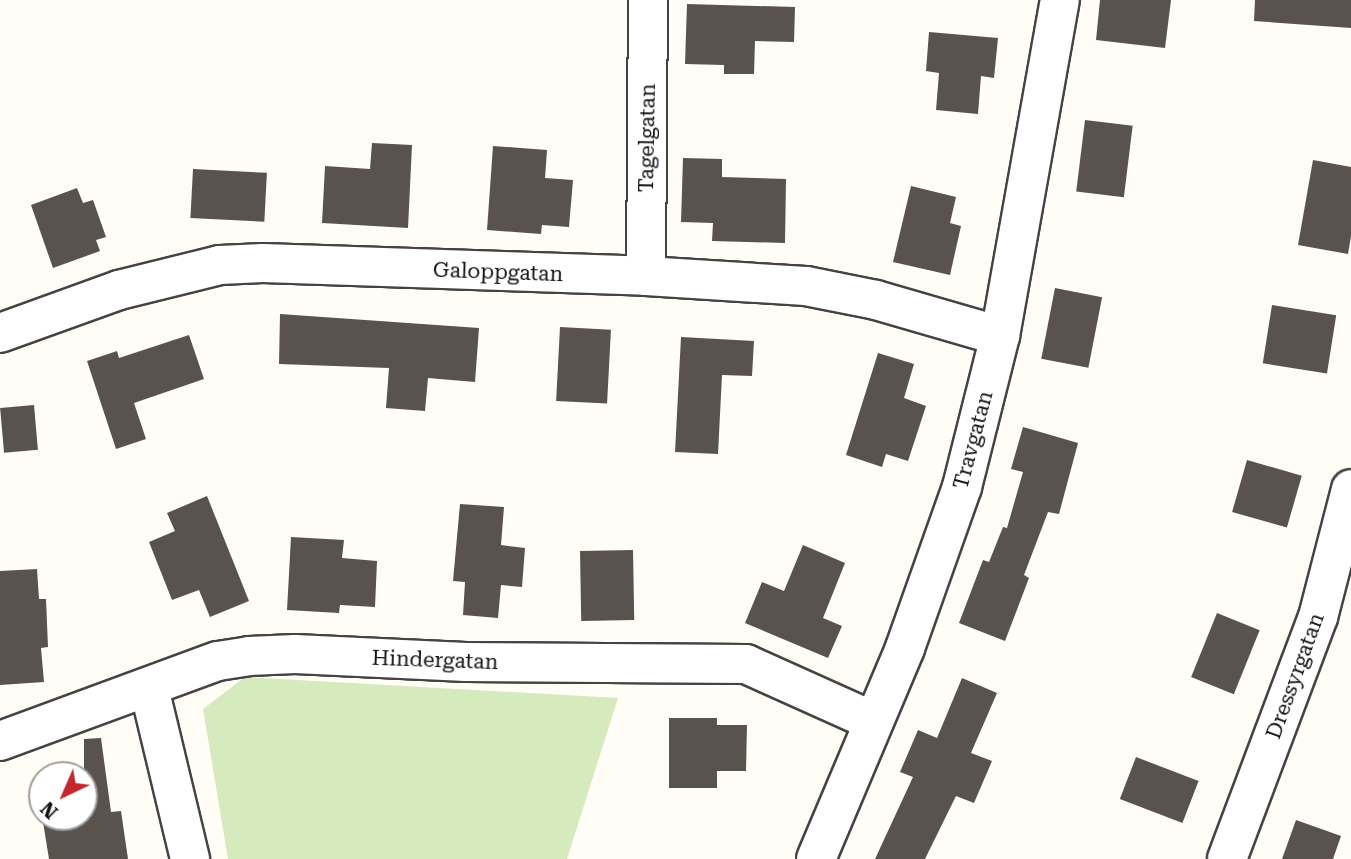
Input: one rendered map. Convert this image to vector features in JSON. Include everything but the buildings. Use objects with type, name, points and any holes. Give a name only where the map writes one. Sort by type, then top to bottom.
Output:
[{"type":"street","name":"Tagelgatan","points":[[646,276],[648,0]]},
{"type":"street","name":"Travgatan","points":[[816,859],[905,648],[962,487],[1000,336],[1060,0]]},
{"type":"street","name":"Galoppgatan","points":[[0,333],[119,290],[220,265],[264,263],[646,276],[806,286],[876,300],[1000,336]]},
{"type":"street","name":"Dressyrgatan","points":[[1227,859],[1318,617],[1351,489]]},
{"type":"street","name":"Hindergatan","points":[[0,741],[218,662],[249,656],[295,654],[466,662],[746,664],[873,721]]},
{"type":"street","points":[[149,688],[190,859]]},
{"type":"green space","points":[[245,677],[618,698],[567,859],[228,859],[203,709]]}]
